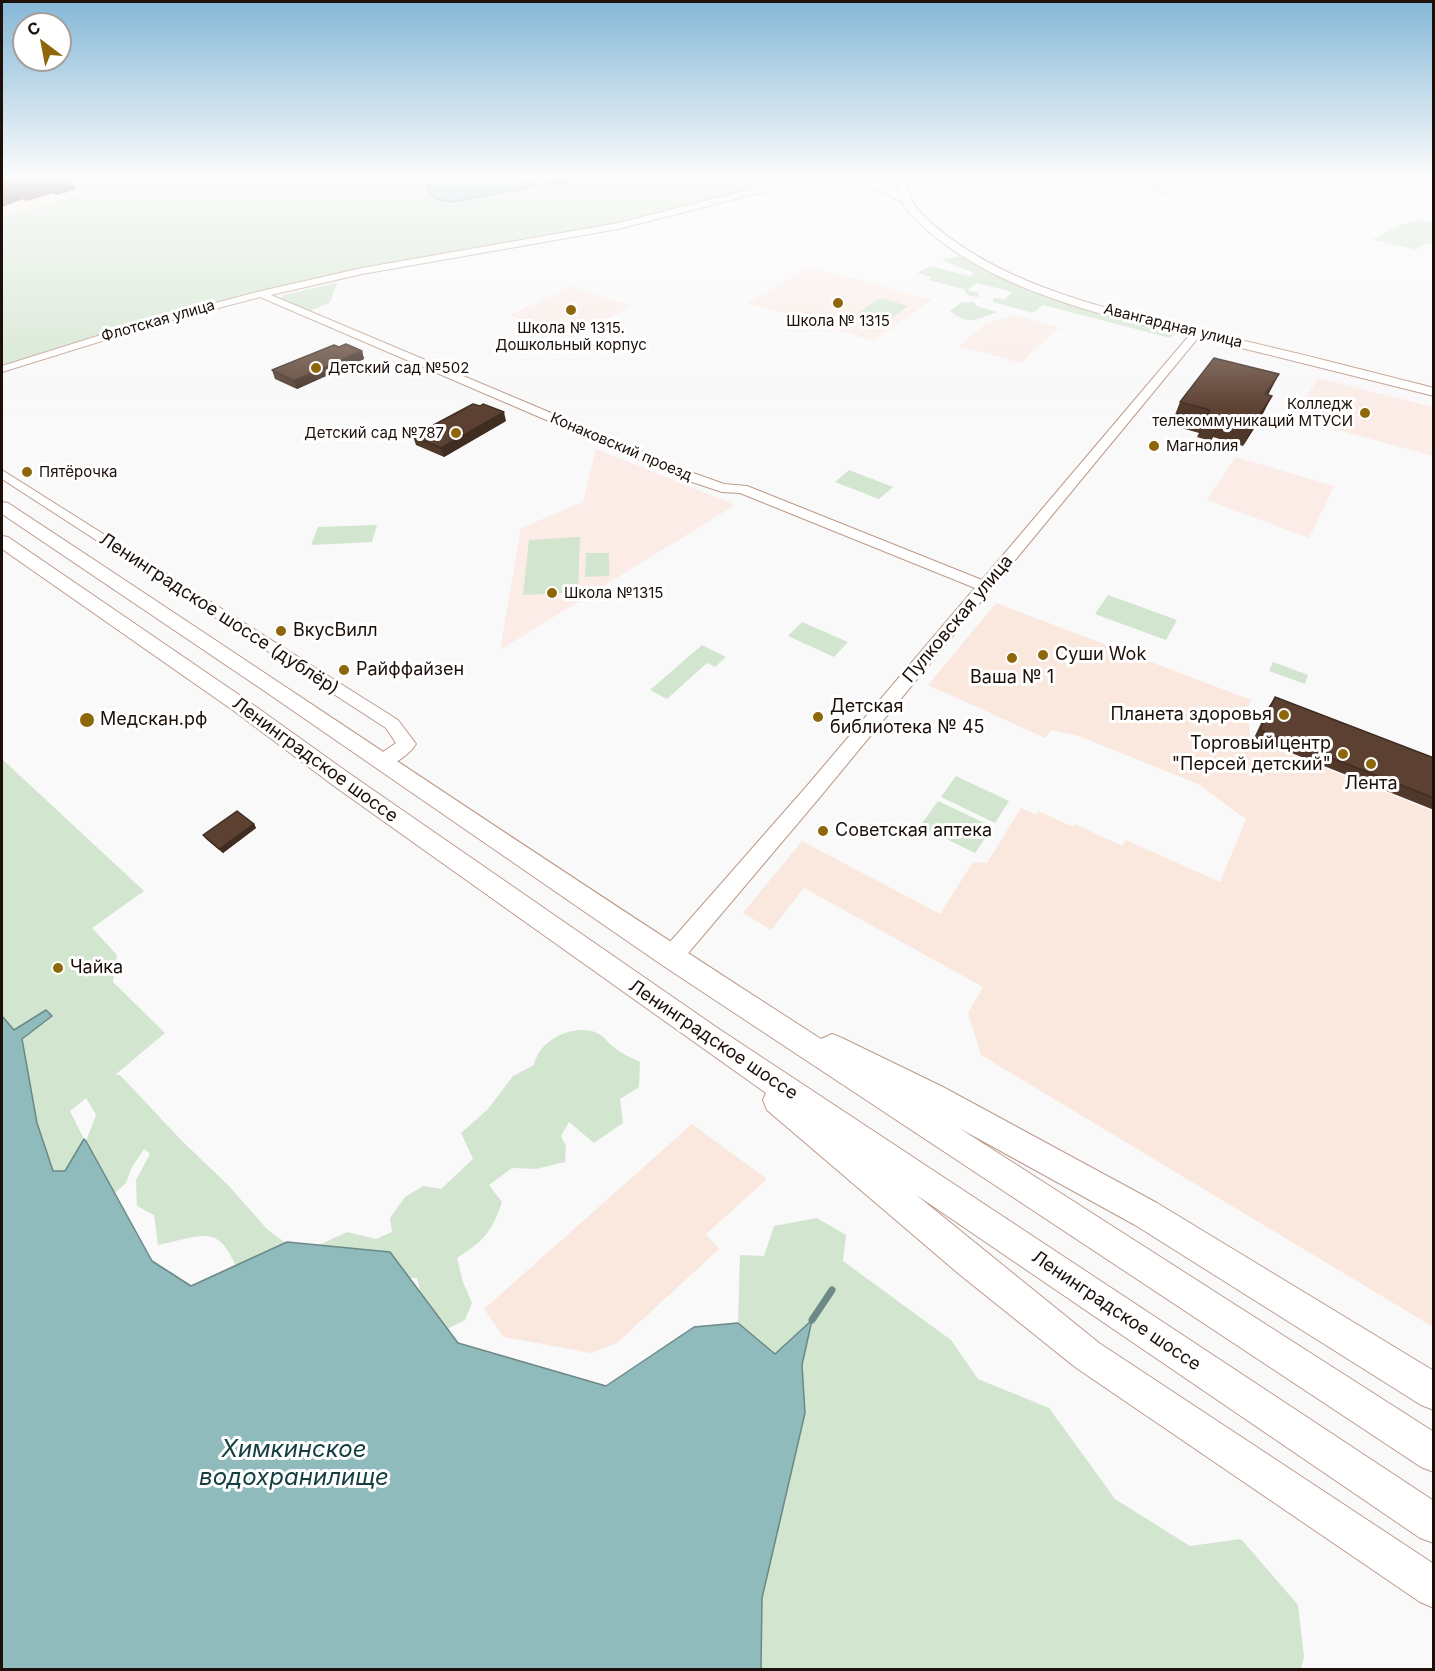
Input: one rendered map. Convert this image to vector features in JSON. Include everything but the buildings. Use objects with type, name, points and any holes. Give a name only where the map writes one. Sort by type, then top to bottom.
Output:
[{"type":"main road","name":"Авангардная улица","points":[[970,255],[999,271],[1098,307],[1434,392]]},
{"type":"main road","name":"Ленинградское шоссе","points":[[2,507],[383,761],[738,1002],[1434,1454]]},
{"type":"main road","name":"Ленинградское шоссе","points":[[2,541],[241,706],[342,780],[709,1038],[1434,1524]]},
{"type":"main road","points":[[738,1002],[933,1097],[1146,1214],[1434,1392]]},
{"type":"main road","points":[[709,1038],[820,1137],[1087,1355],[1434,1588]]},
{"type":"street","name":"Флотская улица","points":[[2,369],[143,325],[261,294],[383,267],[452,255]]},
{"type":"street","name":"Конаковский проезд","points":[[261,294],[630,452],[715,486],[742,489],[985,587]]},
{"type":"street","name":"Пулковская улица","points":[[671,957],[1197,333]]},
{"type":"street","name":"Ленинградское шоссе (дублёр)","points":[[2,474],[392,724],[407,744],[383,761]]},
{"type":"shaded area","name":"Школа № 1315","points":[[811,267],[933,300],[873,341],[747,303]]},
{"type":"shaded area","name":"Школа № 1315. Дошкольный корпус","points":[[572,286],[632,306],[571,337],[509,315]]},
{"type":"shaded area","points":[[1013,315],[1060,327],[1021,363],[959,346],[985,324]]},
{"type":"shaded area","name":"Колледж телекоммуникаций МТУСИ","points":[[1318,378],[1433,407],[1433,456],[1294,418]]},
{"type":"shaded area","name":"Школа №1315","points":[[596,449],[735,505],[500,650],[521,528],[583,502]]},
{"type":"shaded area","points":[[1236,457],[1334,486],[1309,538],[1207,500]]},
{"type":"shaded area","points":[[996,603],[1251,700],[1248,707],[1250,738],[1433,811],[1433,1327],[981,1055],[968,1013],[983,987],[804,888],[771,930],[743,913],[802,841],[940,914],[973,862],[987,863],[1021,808],[1036,815],[1038,811],[1073,827],[1075,824],[1122,846],[1126,840],[1220,882],[1246,819],[1198,784],[1079,736],[1051,730],[1045,738],[928,685]]},
{"type":"shaded area","points":[[692,1124],[767,1179],[706,1234],[719,1249],[617,1343],[591,1353],[504,1337],[484,1309]]},
{"type":"green space","points":[[2,255],[444,255],[348,272],[61,347],[2,367]]},
{"type":"green space","points":[[959,256],[1038,290],[1177,331],[1170,338],[1043,305],[1033,313],[993,302],[993,298],[1005,299],[1012,292],[977,283],[968,290],[978,293],[979,297],[969,296],[963,289],[928,280],[932,277],[917,273],[930,266],[970,276],[974,273],[942,260]]},
{"type":"green space","points":[[337,283],[330,303],[310,311],[281,299],[283,295]]},
{"type":"green space","points":[[879,299],[908,306],[882,325],[852,317]]},
{"type":"green space","points":[[962,302],[974,302],[977,306],[997,312],[968,320],[950,311]]},
{"type":"green space","points":[[849,470],[893,487],[879,499],[835,482]]},
{"type":"green space","points":[[377,525],[372,542],[311,545],[318,527]]},
{"type":"green space","points":[[580,537],[578,592],[523,595],[529,540]]},
{"type":"green space","points":[[586,553],[609,553],[609,576],[585,577]]},
{"type":"green space","points":[[1108,595],[1177,620],[1166,640],[1095,614]]},
{"type":"green space","points":[[802,622],[848,642],[834,657],[788,636]]},
{"type":"green space","points":[[702,645],[726,657],[715,667],[707,663],[667,699],[650,690]]},
{"type":"green space","points":[[1273,662],[1308,675],[1305,684],[1269,671]]},
{"type":"green space","points":[[2,759],[144,891],[92,928],[117,955],[113,982],[165,1033],[115,1075],[120,1075],[182,1141],[228,1185],[267,1229],[300,1254],[347,1232],[376,1239],[392,1232],[390,1218],[405,1197],[423,1186],[441,1189],[473,1159],[461,1133],[488,1109],[513,1076],[534,1065],[543,1048],[558,1036],[578,1030],[588,1030],[602,1036],[618,1050],[640,1062],[639,1087],[620,1099],[623,1123],[594,1143],[569,1122],[561,1136],[566,1146],[565,1162],[536,1169],[512,1168],[489,1185],[502,1202],[498,1213],[486,1235],[457,1258],[463,1282],[472,1303],[465,1320],[447,1329],[426,1314],[417,1278],[243,1281],[227,1250],[220,1241],[212,1237],[203,1236],[158,1245],[154,1215],[137,1206],[136,1180],[150,1154],[144,1149],[132,1167],[126,1183],[108,1199],[91,1162],[86,1141],[96,1115],[86,1098],[70,1111],[84,1139],[65,1171],[53,1171],[37,1123],[22,1039],[46,1010],[14,1030],[2,1016]]},
{"type":"green space","points":[[956,776],[1009,801],[995,823],[941,797]]},
{"type":"green space","points":[[938,801],[993,827],[975,853],[920,826]]},
{"type":"green space","points":[[817,1218],[846,1235],[843,1261],[951,1340],[978,1379],[1049,1408],[1115,1499],[1190,1546],[1241,1539],[1298,1605],[1304,1657],[1301,1669],[761,1669],[762,1598],[805,1413],[802,1365],[812,1321],[775,1354],[738,1323],[740,1255],[764,1256],[774,1226]]},
{"type":"water","name":"Химкинское водохранилище","points":[[46,1010],[52,1016],[22,1039],[37,1123],[53,1171],[65,1171],[84,1139],[152,1261],[191,1286],[287,1242],[390,1252],[458,1343],[606,1386],[694,1327],[738,1323],[775,1354],[812,1320],[802,1365],[805,1413],[762,1598],[761,1669],[2,1669],[2,1016],[14,1030]]},
{"type":"waterway","points":[[812,1320],[832,1290]]},
{"type":"place","name":"Школа № 1315","points":[[838,303]]},
{"type":"place","name":"Школа № 1315. Дошкольный корпус","points":[[571,310]]},
{"type":"place","name":"Детский сад №502","points":[[316,368]]},
{"type":"place","name":"Колледж телекоммуникаций МТУСИ","points":[[1365,413]]},
{"type":"place","name":"Детский сад №787","points":[[456,433]]},
{"type":"place","name":"Магнолия","points":[[1154,446]]},
{"type":"place","name":"Пятёрочка","points":[[27,472]]},
{"type":"place","name":"Школа №1315","points":[[552,593]]},
{"type":"place","name":"ВкусВилл","points":[[281,631]]},
{"type":"place","name":"Суши Wok","points":[[1043,655]]},
{"type":"place","name":"Ваша № 1","points":[[1012,658]]},
{"type":"place","name":"Райффайзен","points":[[344,670]]},
{"type":"place","name":"Планета здоровья","points":[[1284,715]]},
{"type":"place","name":"Детская библиотека № 45","points":[[818,717]]},
{"type":"place","name":"Медскан.рф","points":[[87,720]]},
{"type":"place","name":"Торговый центр \"Персей детский\"","points":[[1343,754]]},
{"type":"place","name":"Лента","points":[[1371,764]]},
{"type":"place","name":"Советская аптека","points":[[823,831]]},
{"type":"place","name":"Чайка","points":[[58,968]]}]
